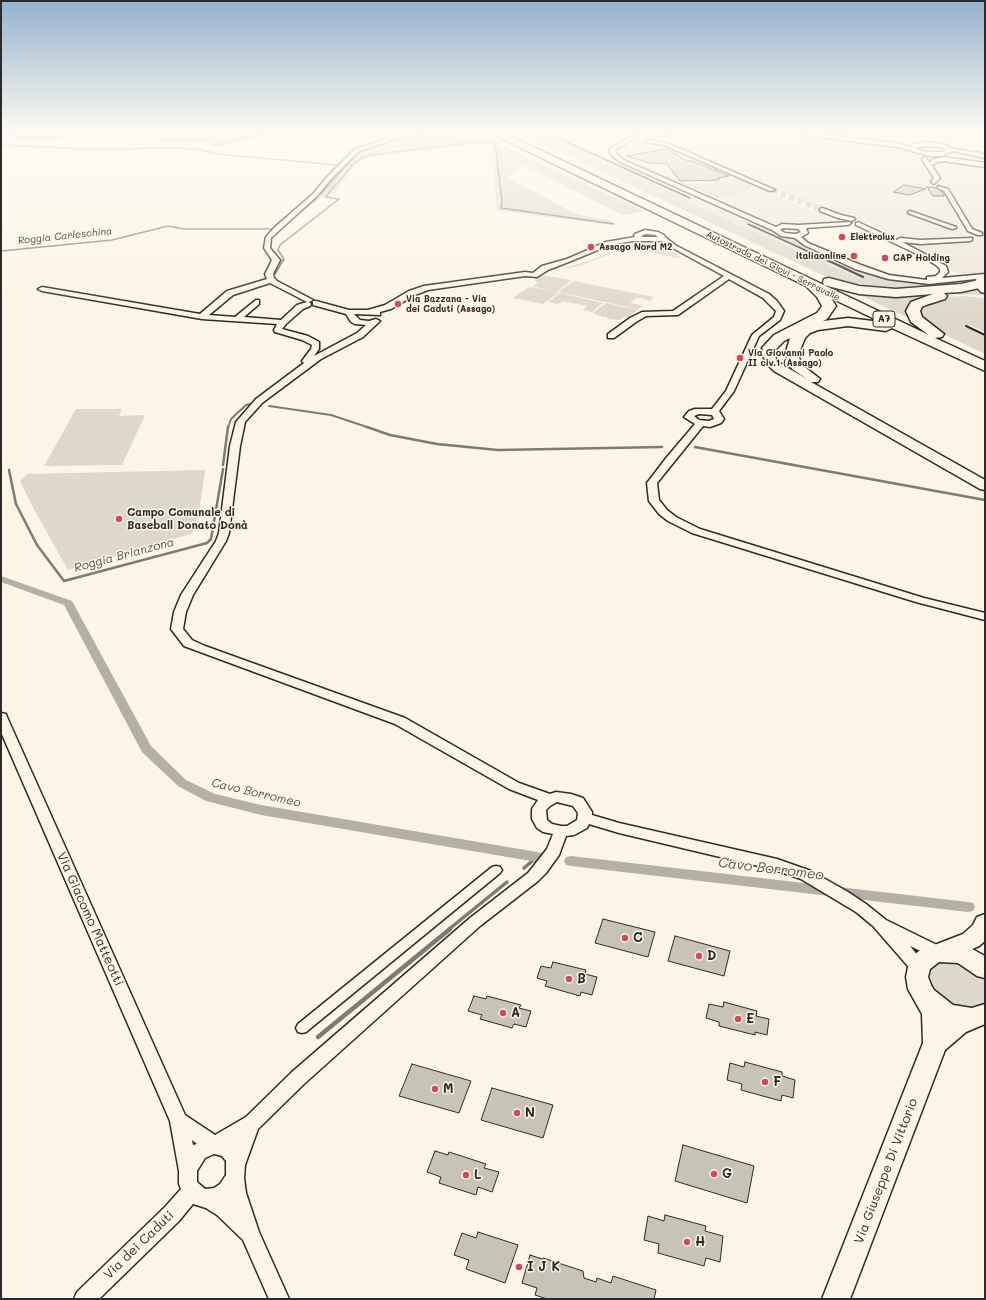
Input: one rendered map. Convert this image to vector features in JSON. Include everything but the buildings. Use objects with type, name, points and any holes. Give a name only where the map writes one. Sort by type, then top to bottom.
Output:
[{"type":"highway","name":"Autostrada dei Giovi - Serravalle","points":[[623,194],[985,367]]},
{"type":"highway","name":"Autostrada dei Giovi - Serravalle","points":[[637,194],[985,358]]},
{"type":"highway","points":[[769,348],[779,338],[822,316],[829,306],[822,294],[805,281]]},
{"type":"highway","points":[[822,281],[859,290],[892,293],[916,293],[961,288],[983,282]]},
{"type":"highway","points":[[950,341],[916,319],[914,315],[914,308],[927,300],[940,296],[961,295],[985,297]]},
{"type":"highway","points":[[793,352],[797,337],[808,329],[824,324],[867,324],[889,328],[907,334],[985,370]]},
{"type":"main road","points":[[769,348],[771,362],[778,368],[985,486]]},
{"type":"main road","points":[[793,352],[793,359],[796,366],[810,377],[985,475]]},
{"type":"main road","points":[[919,966],[926,958],[971,940],[983,927]]},
{"type":"main road","points":[[983,927],[981,949],[985,963]]},
{"type":"main road","points":[[941,953],[964,956],[985,969]]},
{"type":"main road","name":"Via Giuseppe Di Vittorio","points":[[836,1299],[935,1043],[934,1014],[918,983],[917,977],[919,966]]},
{"type":"main road","points":[[926,997],[937,1007],[947,1013],[960,1017],[978,1016]]},
{"type":"main road","points":[[935,1043],[958,1025],[978,1016]]},
{"type":"street","points":[[317,194],[272,232],[268,238],[266,245],[267,248],[276,258],[269,274],[271,280],[311,302],[351,315],[388,307],[427,288],[525,274],[534,275],[608,243],[626,239],[652,241],[670,245]]},
{"type":"street","points":[[695,194],[776,230],[783,235],[798,236],[816,226]]},
{"type":"street","points":[[950,194],[967,235]]},
{"type":"street","points":[[822,210],[848,221]]},
{"type":"street","points":[[910,212],[954,228]]},
{"type":"street","points":[[758,223],[786,226],[816,226],[848,221],[860,221],[861,223],[858,224],[885,237],[905,243],[943,268],[944,272],[938,278],[925,280],[903,279]]},
{"type":"street","points":[[776,230],[778,227],[786,226]]},
{"type":"street","points":[[794,226],[802,228],[805,231]]},
{"type":"street","points":[[641,240],[638,235],[645,232],[659,234],[670,245],[766,296],[780,311],[777,318],[756,335],[730,391],[714,412]]},
{"type":"street","points":[[905,243],[967,235],[983,237]]},
{"type":"street","points":[[798,236],[801,241],[806,244],[858,267],[879,274],[929,282],[943,282],[964,278],[983,282]]},
{"type":"street","points":[[652,241],[662,238]]},
{"type":"street","points":[[611,336],[633,320],[645,314],[675,313],[700,294],[729,276]]},
{"type":"street","points":[[202,317],[225,295],[236,290],[271,280]]},
{"type":"street","points":[[42,289],[202,317],[284,322]]},
{"type":"street","points":[[237,319],[256,302]]},
{"type":"street","points":[[303,368],[305,362],[315,349],[316,344],[305,338],[278,330],[279,327],[300,307],[311,302]]},
{"type":"street","points":[[388,307],[380,315],[381,318],[363,326],[360,335],[325,352],[259,401],[241,422],[235,446],[224,533],[221,541],[187,595],[180,612],[177,628],[188,643],[201,649],[400,721],[544,804]]},
{"type":"street","points":[[367,312],[380,315]]},
{"type":"street","points":[[351,315],[354,320],[363,326]]},
{"type":"street","points":[[702,410],[714,412],[719,417],[718,421],[710,424],[700,424],[690,419],[689,417],[692,413],[702,410]]},
{"type":"street","points":[[700,424],[665,464],[652,483],[654,501],[663,512],[672,519],[696,531],[947,608],[985,617]]},
{"type":"street","name":"Via Giacomo Matteotti","points":[[1,717],[179,1121],[188,1171]]},
{"type":"street","points":[[564,797],[578,802],[585,812],[585,818],[582,824],[577,828],[561,832],[542,824],[538,814],[544,804],[564,797]]},
{"type":"street","points":[[585,818],[619,828],[777,865],[814,878],[861,908],[878,922],[919,966]]},
{"type":"street","points":[[250,1234],[224,1208],[200,1195],[188,1184],[188,1171],[193,1158],[198,1152],[214,1145],[252,1123],[298,1078],[475,922],[534,877],[554,851],[561,832]]},
{"type":"street","points":[[302,1028],[496,870]]},
{"type":"street","points":[[878,922],[941,953]]},
{"type":"street","points":[[179,1121],[214,1145],[228,1150],[234,1157],[238,1193],[250,1234],[279,1299]]},
{"type":"street","points":[[200,1195],[219,1196],[227,1190],[236,1172],[245,1138],[252,1123]]},
{"type":"street","name":"Via dei Caduti","points":[[84,1299],[172,1214],[200,1195]]},
{"type":"shaded area","points":[[320,194],[334,194],[332,196],[322,198]]},
{"type":"shaded area","points":[[496,194],[538,194],[576,214],[615,222],[609,225],[497,210]]},
{"type":"shaded area","points":[[581,194],[607,194],[645,211],[623,215]]},
{"type":"shaded area","points":[[649,194],[674,194],[740,226],[859,278],[864,277],[752,225],[754,225],[753,223],[766,226],[776,233],[794,239],[871,274],[930,283],[982,277],[974,283],[875,291],[833,280]]},
{"type":"shaded area","points":[[674,194],[684,194],[696,197],[865,277],[859,278],[740,226],[683,200],[683,198]]},
{"type":"shaded area","points":[[700,194],[773,194],[838,222],[802,226],[775,224],[754,219]]},
{"type":"shaded area","points":[[708,194],[740,194],[735,196],[717,198]]},
{"type":"shaded area","points":[[786,194],[985,194],[985,274],[960,275],[883,230],[857,219],[820,208]]},
{"type":"shaded area","points":[[635,242],[661,245],[678,254],[677,255],[682,259],[653,253],[663,248],[641,244],[638,246],[653,251],[650,253],[622,249],[580,266],[566,269],[563,268],[591,260]]},
{"type":"shaded area","points":[[544,276],[572,280],[556,292],[533,286],[537,284],[535,280],[536,278]]},
{"type":"shaded area","points":[[574,281],[654,297],[650,301],[635,298],[631,303],[644,306],[637,309],[558,292]]},
{"type":"shaded area","points":[[533,287],[558,293],[543,304],[513,298],[527,288]]},
{"type":"shaded area","points":[[977,288],[985,292],[985,295],[951,294],[930,297],[911,319],[853,292]]},
{"type":"shaded area","points":[[560,293],[603,303],[592,312],[583,310],[587,306],[563,301],[558,304],[548,302]]},
{"type":"shaded area","points":[[962,296],[985,298],[985,332],[970,325],[964,327],[985,336],[985,354],[930,328],[916,310],[918,307],[944,297]]},
{"type":"shaded area","points":[[606,303],[638,310],[629,317],[624,317],[620,320],[607,319],[607,317],[593,313]]},
{"type":"shaded area","points":[[76,409],[122,409],[119,416],[145,415],[122,465],[44,466]]},
{"type":"shaded area","name":"Campo Comunale di Baseball Donato Donà","points":[[205,470],[197,528],[191,534],[68,570],[20,481],[27,474]]},
{"type":"shaded area","points":[[938,961],[959,961],[979,971],[985,979],[985,1003],[979,1008],[970,1010],[950,1007],[928,987],[927,972]]},
{"type":"waterway","points":[[501,194],[501,208],[614,224]]},
{"type":"waterway","name":"Roggia Carleschina","points":[[286,224],[319,197]]},
{"type":"waterway","points":[[283,261],[284,259],[278,250],[280,245],[339,199],[326,197]]},
{"type":"waterway","name":"Roggia Carleschina","points":[[1,251],[112,240],[168,226],[184,229],[273,229]]},
{"type":"waterway","points":[[275,274],[283,260]]},
{"type":"waterway","name":"Roggia Brianzona","points":[[228,428],[231,419],[246,405],[250,404]]},
{"type":"waterway","points":[[269,406],[331,415],[367,427]]},
{"type":"waterway","name":"Roggia Brianzona","points":[[223,465],[228,427]]},
{"type":"waterway","points":[[367,427],[390,435],[437,444],[498,450],[662,447]]},
{"type":"waterway","points":[[695,447],[985,500]]},
{"type":"waterway","name":"Roggia Brianzona","points":[[9,470],[16,504],[37,545],[64,581],[207,543],[211,539],[223,469]]},
{"type":"waterway","name":"Cavo Borromeo","points":[[1,579],[68,603],[146,749],[182,783],[211,798],[261,810],[537,857]]},
{"type":"waterway","points":[[524,868],[537,857]]},
{"type":"waterway","name":"Cavo Borromeo","points":[[571,861],[968,907]]},
{"type":"waterway","points":[[448,930],[507,882]]},
{"type":"waterway","points":[[318,1037],[450,929]]},
{"type":"tunnel","points":[[781,194],[822,210]]},
{"type":"railway","points":[[680,194],[690,198]]},
{"type":"railway","points":[[748,224],[829,261]]},
{"type":"railway","points":[[827,260],[863,277]]},
{"type":"railway","points":[[966,326],[985,335]]},
{"type":"place","name":"Elektrolux","points":[[842,237]]},
{"type":"place","name":"Assago Nord M2","points":[[591,247]]},
{"type":"place","name":"italiaonline","points":[[854,256]]},
{"type":"place","name":"CAP Holding","points":[[885,258]]},
{"type":"place","name":"Via Bazzana - Via dei Caduti (Assago)","points":[[398,304]]},
{"type":"place","name":"Via Giovanni Paolo II civ.1 (Assago)","points":[[740,358]]},
{"type":"place","name":"Campo Comunale di Baseball Donato Donà","points":[[119,519]]},
{"type":"place","name":"C","points":[[625,938]]},
{"type":"place","name":"D","points":[[699,956]]},
{"type":"place","name":"B","points":[[569,979]]},
{"type":"place","name":"A","points":[[503,1013]]},
{"type":"place","name":"E","points":[[738,1019]]},
{"type":"place","name":"F","points":[[765,1082]]},
{"type":"place","name":"M","points":[[435,1089]]},
{"type":"place","name":"N","points":[[517,1113]]},
{"type":"place","name":"G","points":[[714,1174]]},
{"type":"place","name":"L","points":[[466,1175]]},
{"type":"place","name":"H","points":[[687,1242]]},
{"type":"place","name":"I J K","points":[[519,1267]]}]
